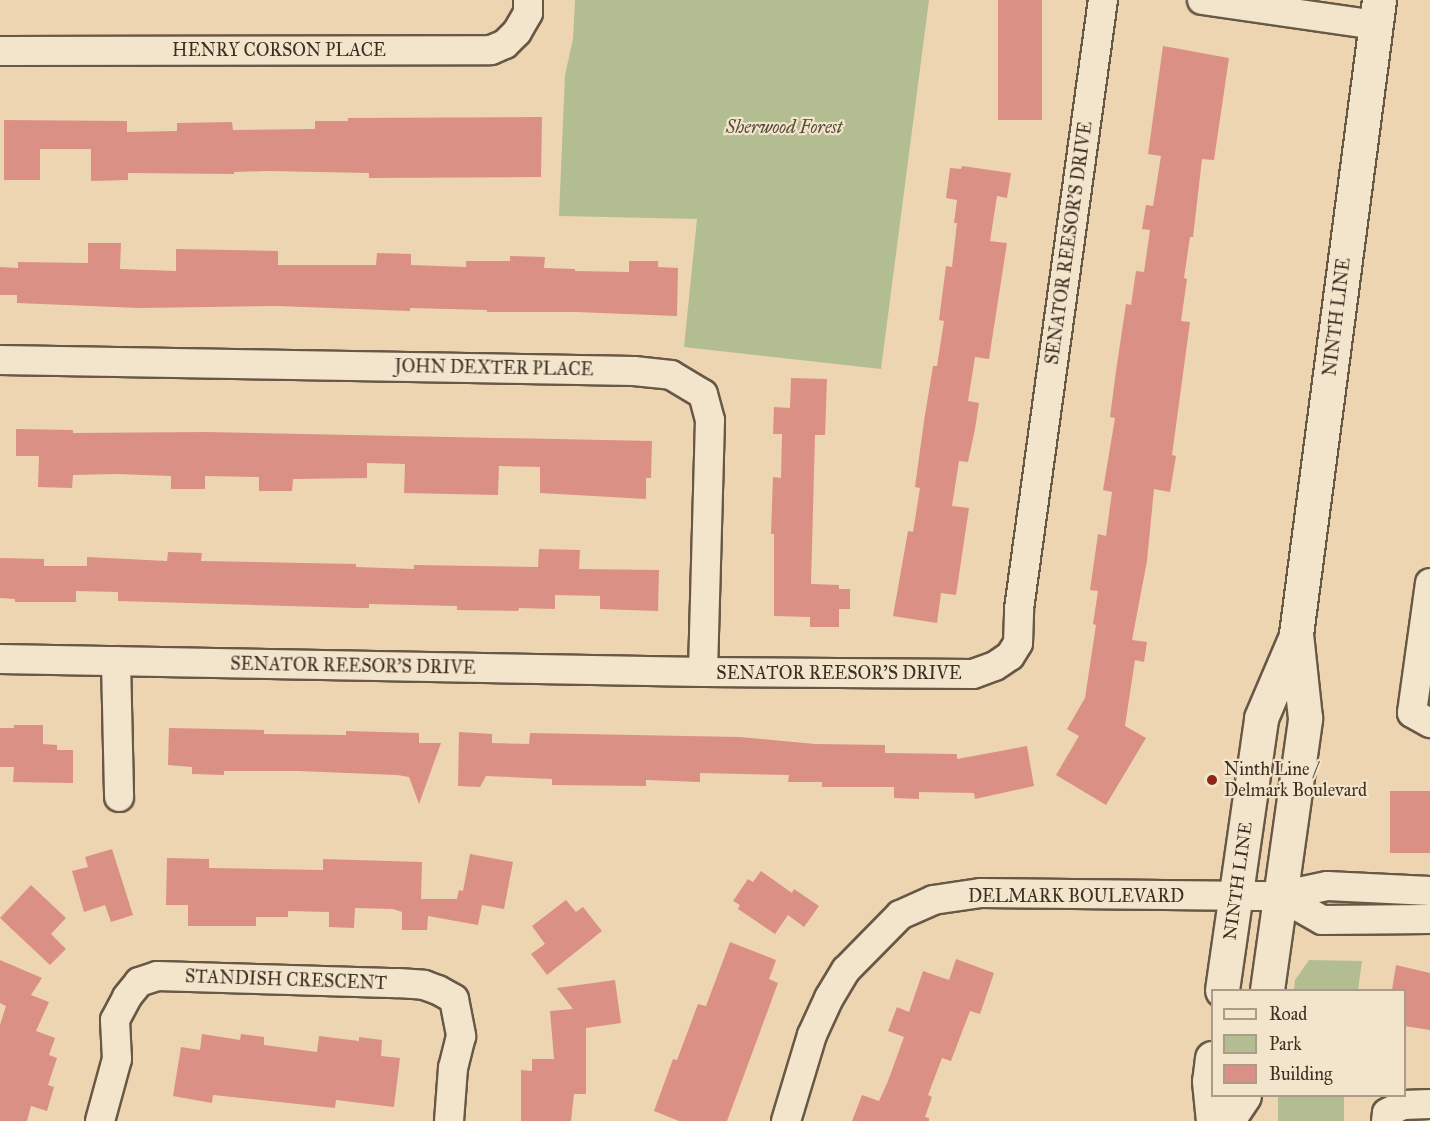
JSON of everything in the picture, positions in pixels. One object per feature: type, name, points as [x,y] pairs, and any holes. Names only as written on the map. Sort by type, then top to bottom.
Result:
[{"type":"main road","name":"NINTH LINE","points":[[1267,989],[1305,718],[1296,634],[1377,12]]},
{"type":"main road","name":"NINTH LINE","points":[[1222,989],[1261,718],[1296,634]]},
{"type":"main road","points":[[1211,1066],[1209,1081],[1213,1121]]},
{"type":"main road","points":[[1227,1121],[1243,1097]]},
{"type":"street","name":"HENRY CORSON PLACE","points":[[0,51],[491,50],[505,44],[517,32],[528,13],[528,0]]},
{"type":"street","name":"SENATOR REESOR'S DRIVE","points":[[0,659],[703,672],[973,674],[995,666],[1010,656],[1018,643],[1019,609],[1103,0]]},
{"type":"street","points":[[1202,0],[1377,12]]},
{"type":"street","name":"JOHN DEXTER PLACE","points":[[0,360],[623,370],[671,375],[704,394],[710,420],[703,672]]},
{"type":"street","points":[[1430,583],[1412,713],[1430,723]]},
{"type":"street","points":[[116,661],[119,797]]},
{"type":"street","name":"DELMARK BOULEVARD","points":[[786,1121],[812,1035],[829,998],[846,970],[900,915],[933,900],[981,893],[1280,896],[1327,886],[1430,891]]},
{"type":"street","points":[[1280,896],[1322,920],[1430,920]]},
{"type":"street","name":"STANDISH CRESCENT","points":[[100,1121],[117,1059],[115,1020],[127,997],[140,982],[157,976],[398,983],[424,985],[438,990],[454,999],[461,1036],[453,1068],[449,1121]]},
{"type":"street","points":[[1386,1121],[1387,1113],[1403,1105],[1430,1104]]},
{"type":"green space","name":"Sherwood Forest","points":[[575,0],[929,0],[881,369],[684,347],[697,219],[559,216],[565,75],[573,39]]},
{"type":"green space","points":[[1309,960],[1362,961],[1358,989],[1294,989],[1295,980]]},
{"type":"green space","points":[[1278,1097],[1344,1097],[1344,1121],[1278,1121]]},
{"type":"building","points":[[998,0],[1042,0],[1042,120],[998,120]]},
{"type":"building","points":[[1163,46],[1229,58],[1214,160],[1202,159],[1193,237],[1190,237],[1184,278],[1187,279],[1181,321],[1190,322],[1172,455],[1176,456],[1170,492],[1154,489],[1147,561],[1132,640],[1147,642],[1144,662],[1135,660],[1125,726],[1146,738],[1106,805],[1056,775],[1079,736],[1067,729],[1085,698],[1096,625],[1093,624],[1098,591],[1090,590],[1098,534],[1106,536],[1112,492],[1103,490],[1115,418],[1110,417],[1116,371],[1126,304],[1131,305],[1136,271],[1144,272],[1150,230],[1142,229],[1146,205],[1153,206],[1161,156],[1148,154]]},
{"type":"building","points":[[542,117],[541,177],[369,178],[369,173],[269,171],[234,172],[234,174],[128,173],[128,180],[91,181],[91,149],[40,149],[40,180],[4,180],[4,120],[127,121],[127,132],[177,131],[177,123],[232,122],[233,130],[315,129],[315,121],[348,121],[348,118]]},
{"type":"building","points":[[962,166],[1011,173],[1007,198],[997,196],[990,241],[1007,243],[989,359],[975,357],[968,401],[979,403],[975,429],[968,462],[959,461],[952,506],[969,508],[956,595],[941,593],[937,623],[893,616],[908,531],[913,532],[920,488],[915,487],[933,366],[937,366],[944,321],[939,320],[946,266],[952,267],[957,200],[946,198],[950,168],[961,169]]},
{"type":"building","points":[[88,243],[121,243],[120,269],[176,271],[176,249],[278,251],[278,265],[376,265],[377,253],[411,254],[411,265],[466,267],[466,261],[510,261],[510,256],[545,257],[544,268],[575,269],[575,271],[629,272],[629,261],[658,261],[658,267],[678,268],[677,316],[277,306],[139,308],[17,303],[17,295],[0,295],[0,267],[18,268],[18,262],[88,263]]},
{"type":"building","points":[[791,378],[827,379],[825,435],[815,435],[811,584],[839,585],[839,589],[850,589],[850,609],[839,609],[839,627],[810,627],[810,617],[774,616],[774,534],[771,534],[773,477],[781,478],[782,434],[773,434],[774,407],[790,408]]},
{"type":"building","points":[[16,429],[73,430],[73,433],[206,432],[652,441],[651,478],[646,478],[646,499],[540,493],[540,467],[499,466],[498,495],[404,493],[405,464],[367,463],[367,478],[293,479],[292,491],[259,491],[259,477],[205,476],[205,489],[171,489],[171,476],[116,474],[73,475],[72,488],[38,487],[39,456],[16,456]]},
{"type":"building","points":[[539,549],[580,550],[579,569],[659,570],[658,611],[600,609],[600,596],[555,595],[555,609],[519,608],[518,611],[457,610],[457,606],[369,604],[369,608],[356,608],[118,601],[118,592],[76,591],[76,602],[15,602],[15,599],[0,598],[0,558],[44,559],[44,566],[87,566],[87,557],[167,561],[168,552],[202,553],[201,561],[356,564],[356,567],[414,569],[414,565],[538,567]]},
{"type":"building","points":[[14,725],[43,725],[43,744],[57,745],[57,750],[73,750],[73,783],[13,782],[14,767],[0,767],[0,728],[14,728]]},
{"type":"building","points":[[169,728],[264,730],[264,734],[346,735],[346,731],[419,733],[419,743],[441,743],[419,804],[409,777],[397,775],[298,771],[224,771],[224,775],[192,774],[192,767],[168,765]]},
{"type":"building","points":[[459,732],[492,734],[492,743],[529,744],[530,733],[739,737],[815,744],[885,745],[885,753],[957,754],[957,759],[1027,746],[1034,786],[975,799],[974,793],[919,792],[919,799],[894,798],[894,787],[822,787],[822,782],[788,782],[789,775],[700,773],[700,782],[646,780],[646,786],[552,785],[552,779],[486,776],[480,787],[458,786]]},
{"type":"building","points":[[1390,791],[1430,791],[1430,853],[1390,853]]},
{"type":"building","points":[[112,849],[133,915],[111,922],[105,905],[84,912],[72,871],[88,867],[85,857]]},
{"type":"building","points":[[470,854],[513,862],[504,909],[482,905],[478,925],[428,916],[427,930],[402,930],[402,912],[393,909],[355,908],[354,928],[329,927],[329,912],[288,911],[288,917],[256,917],[256,926],[188,926],[188,905],[166,905],[167,858],[209,859],[209,868],[323,870],[323,859],[422,862],[421,899],[457,899],[459,890],[463,891]]},
{"type":"building","points":[[761,871],[792,893],[794,889],[819,906],[804,927],[788,915],[775,934],[738,909],[740,905],[733,901],[748,879],[753,882]]},
{"type":"building","points":[[31,885],[66,918],[51,934],[66,949],[50,965],[0,918]]},
{"type":"building","points":[[566,900],[576,912],[583,907],[602,931],[547,975],[531,954],[545,944],[532,926]]},
{"type":"building","points":[[730,942],[776,960],[769,979],[778,983],[727,1121],[679,1121],[654,1111],[673,1059],[677,1060],[698,1004],[706,1006]]},
{"type":"building","points":[[956,959],[994,973],[980,1014],[970,1011],[951,1061],[942,1058],[928,1095],[932,1097],[925,1117],[929,1118],[929,1121],[852,1121],[862,1095],[879,1101],[888,1081],[904,1037],[888,1031],[897,1007],[909,1012],[923,971],[949,980]]},
{"type":"building","points":[[0,960],[42,978],[31,995],[49,1002],[36,1031],[55,1038],[49,1055],[57,1058],[48,1085],[54,1087],[47,1111],[31,1106],[27,1121],[0,1121],[0,1025],[6,1006],[0,1003]]},
{"type":"building","points":[[1396,965],[1430,973],[1430,1030],[1406,1026],[1406,989],[1392,989]]},
{"type":"building","points":[[615,980],[621,1023],[586,1028],[586,1094],[574,1094],[571,1121],[521,1121],[521,1070],[532,1071],[532,1059],[554,1059],[550,1011],[573,1009],[557,988]]},
{"type":"building","points":[[202,1034],[240,1040],[241,1034],[264,1037],[264,1045],[317,1052],[319,1036],[359,1041],[359,1037],[382,1040],[381,1056],[400,1058],[394,1107],[336,1100],[335,1108],[213,1095],[212,1103],[173,1096],[181,1047],[200,1050]]},
{"type":"place","name":"Ninth Line / Delmark Boulevard","points":[[1212,780]]}]
